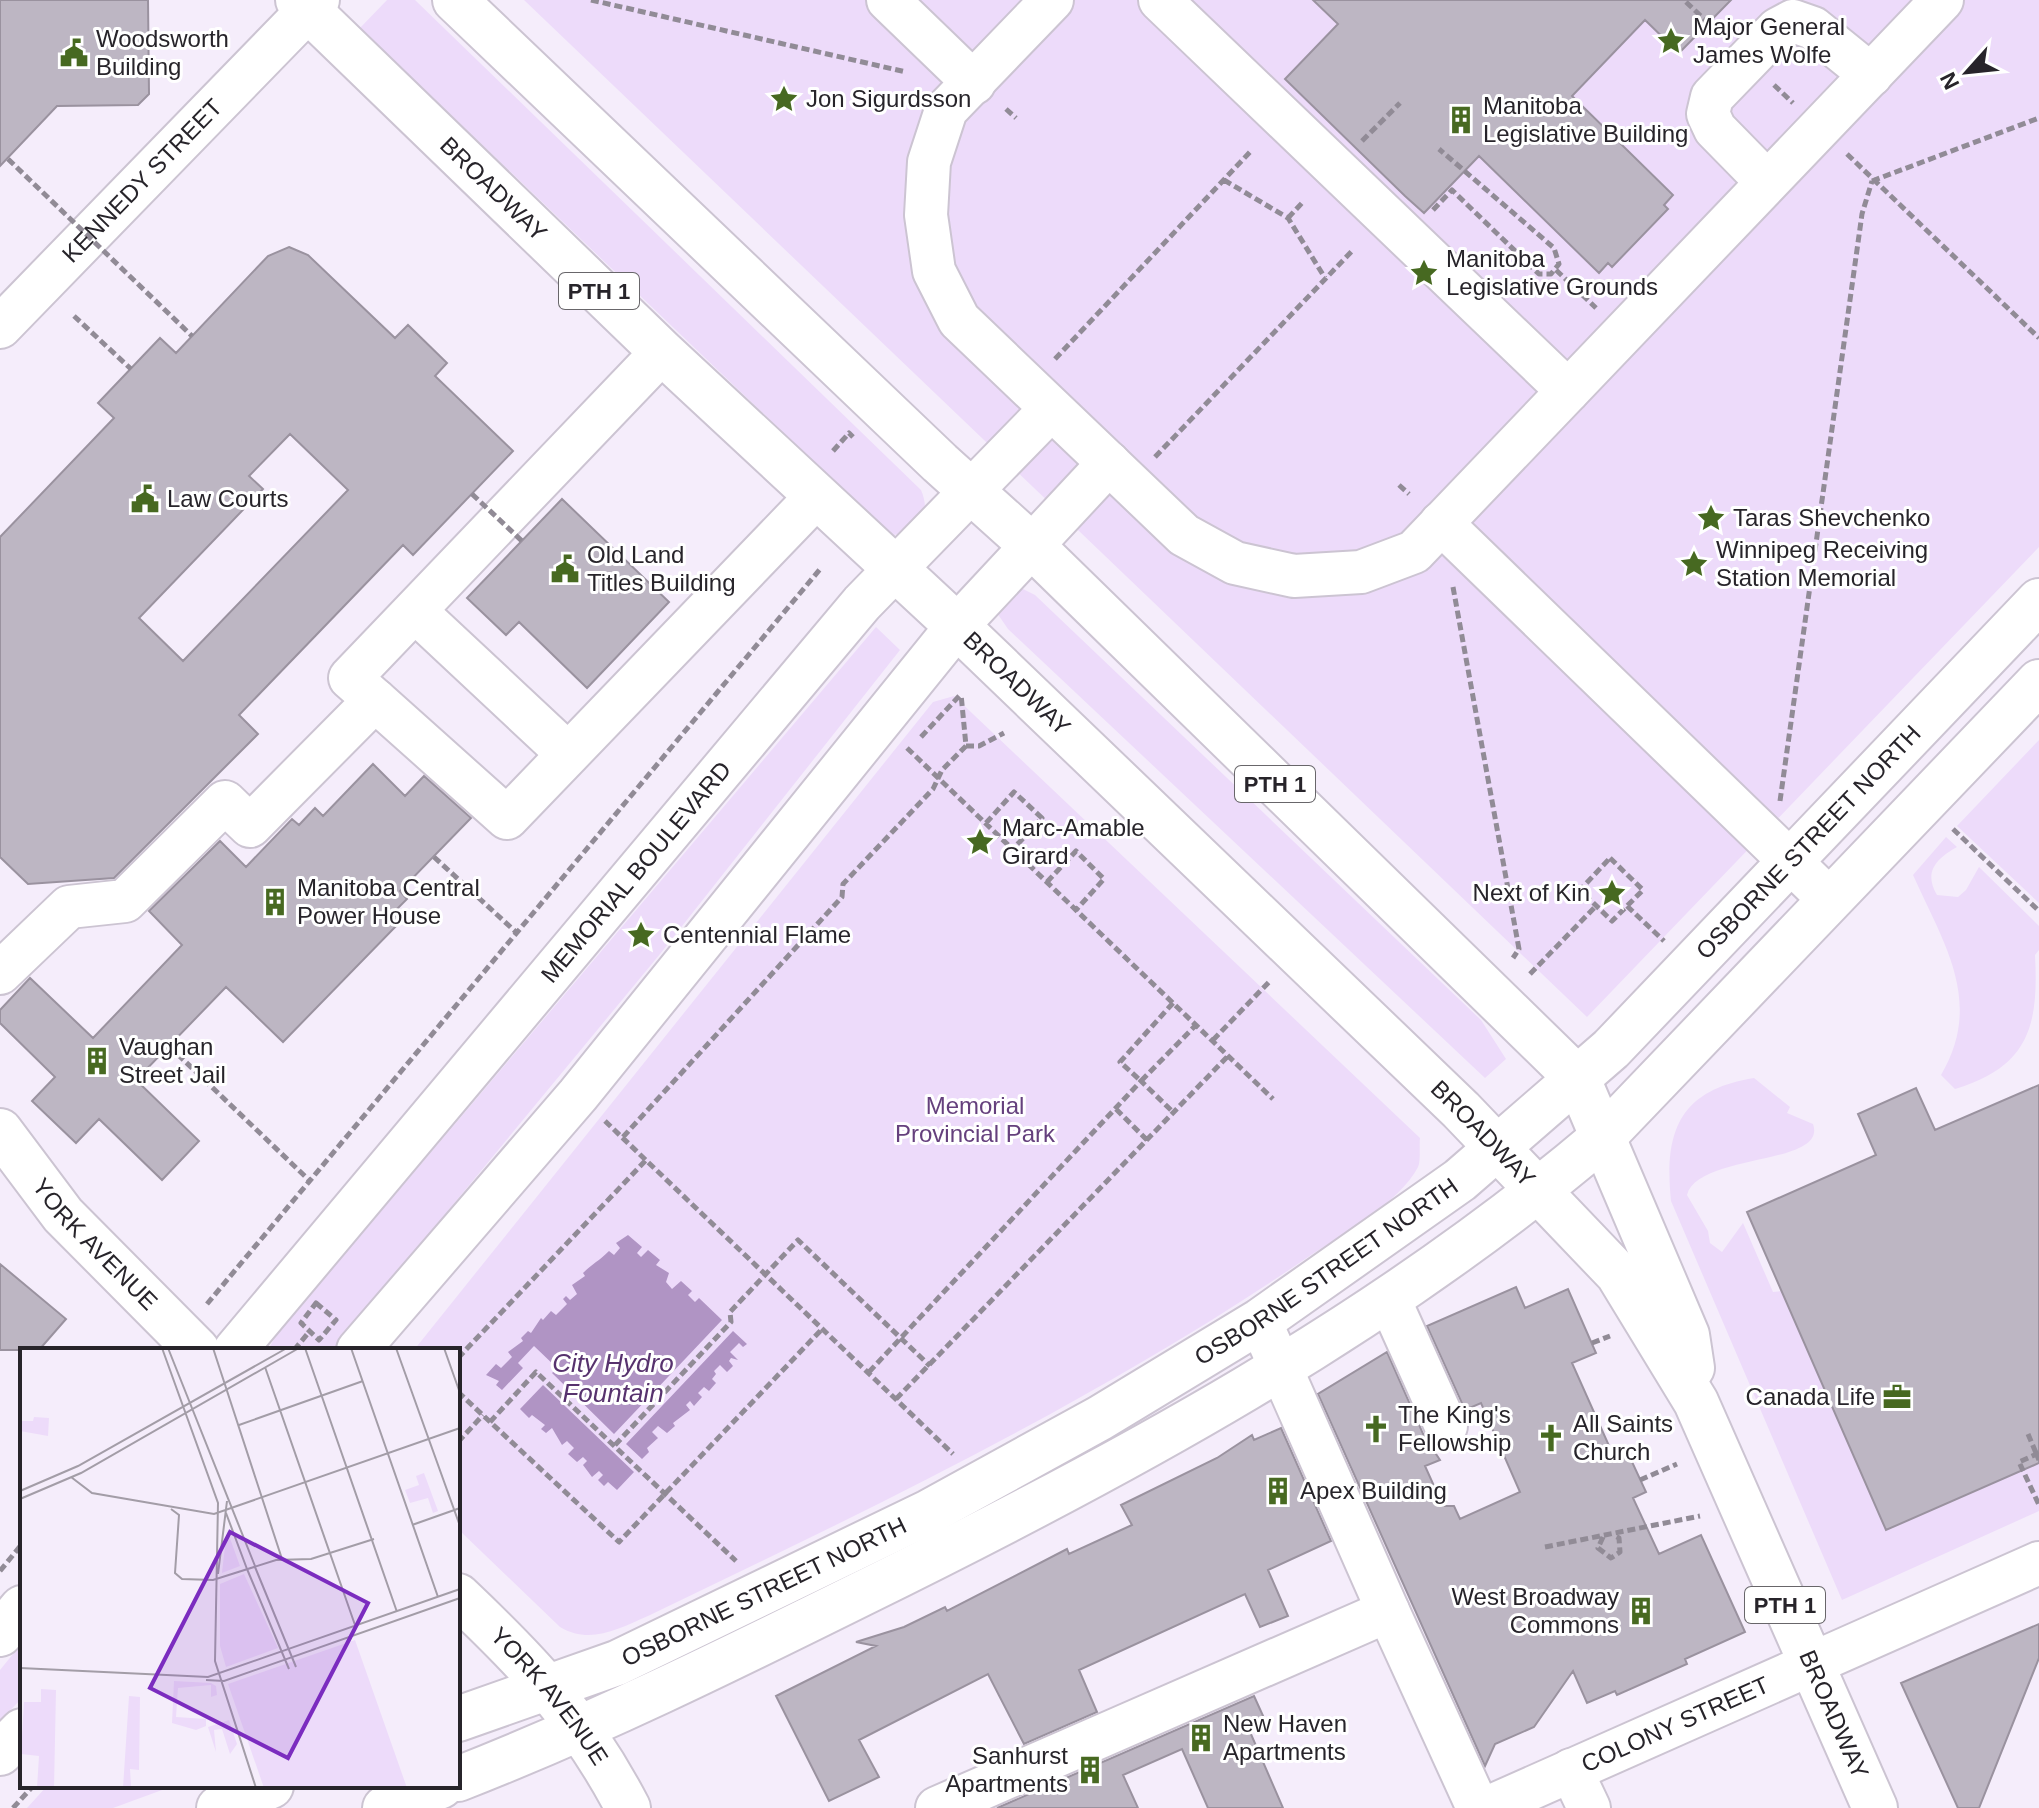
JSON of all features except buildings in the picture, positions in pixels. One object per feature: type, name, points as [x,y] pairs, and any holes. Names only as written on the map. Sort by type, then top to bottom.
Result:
[{"type":"main road","name":"BROADWAY","points":[[455,0],[970,491],[1031,545],[1578,1079],[1687,1335],[1696,1402]]},
{"type":"main road","name":"BROADWAY","points":[[308,3],[662,352],[815,498],[957,626],[1499,1148],[1618,1274],[1696,1402],[1875,1808]]},
{"type":"main road","name":"OSBORNE STREET NORTH","points":[[460,1718],[617,1663],[929,1512],[1100,1418],[1260,1321],[1460,1180],[1611,1049],[1780,851],[2039,601]]},
{"type":"main road","name":"OSBORNE STREET NORTH","points":[[460,1778],[581,1728],[928,1561],[1283,1369],[1389,1299],[1540,1191],[1603,1137],[2039,682]]},
{"type":"main road","name":"YORK AVENUE","points":[[0,1131],[63,1215],[195,1348]]},
{"type":"main road","name":"YORK AVENUE","points":[[460,1598],[550,1687],[581,1728],[628,1808]]},
{"type":"main road","points":[[0,1634],[20,1610]]},
{"type":"main road","points":[[0,1753],[20,1733]]},
{"type":"main road","points":[[219,1808],[266,1788]]},
{"type":"main road","points":[[385,1808],[436,1788]]},
{"type":"street","points":[[888,0],[974,83]]},
{"type":"street","points":[[1052,0],[946,110],[929,162],[926,215],[934,271],[959,320],[1184,535],[1235,563],[1294,576],[1361,572],[1414,552],[1942,0]]},
{"type":"street","points":[[1160,0],[1568,391]]},
{"type":"street","name":"KENNEDY STREET","points":[[0,327],[308,3]]},
{"type":"street","points":[[1767,182],[1715,129],[1708,114],[1712,97],[1778,29],[1793,21],[1813,28],[1871,75]]},
{"type":"street","points":[[662,352],[350,678],[507,818],[815,498]]},
{"type":"street","name":"MEMORIAL BOULEVARD","points":[[237,1348],[894,568],[1051,409]]},
{"type":"street","points":[[360,1348],[578,1095],[957,626],[1109,463]]},
{"type":"street","points":[[1441,523],[1830,900]]},
{"type":"street","points":[[415,611],[568,754]]},
{"type":"street","points":[[0,973],[69,907],[125,901],[225,802],[250,826],[375,700]]},
{"type":"street","points":[[1389,1299],[1446,1426]]},
{"type":"street","points":[[1260,1321],[1478,1808]]},
{"type":"street","name":"COLONY STREET","points":[[1487,1808],[2039,1563]]},
{"type":"street","points":[[937,1808],[1388,1611]]},
{"type":"street","points":[[1571,1770],[1589,1808]]},
{"type":"path","points":[[591,0],[922,76],[974,83]]},
{"type":"path","points":[[1686,2],[2039,338]]},
{"type":"path","points":[[1356,148],[1400,103]]},
{"type":"path","points":[[1006,109],[1016,118]]},
{"type":"path","points":[[1872,181],[2039,118]]},
{"type":"path","points":[[1439,149],[1554,248],[1559,255],[1556,270]]},
{"type":"path","points":[[1055,359],[1250,152]]},
{"type":"path","points":[[8,159],[192,336]]},
{"type":"path","points":[[1224,180],[1288,218],[1325,278]]},
{"type":"path","points":[[1780,851],[1779,812],[1862,214],[1872,181]]},
{"type":"path","points":[[1407,236],[1452,190],[1539,274],[1556,270]]},
{"type":"path","points":[[1288,218],[1302,203]]},
{"type":"path","points":[[1155,457],[1352,251]]},
{"type":"path","points":[[1556,270],[1573,285]]},
{"type":"path","points":[[74,316],[131,369]]},
{"type":"path","points":[[833,451],[849,433],[859,443]]},
{"type":"path","points":[[1399,485],[1409,494]]},
{"type":"path","points":[[472,494],[522,541]]},
{"type":"path","points":[[213,1297],[821,568]]},
{"type":"path","points":[[1452,584],[1519,949],[1513,958]]},
{"type":"path","points":[[623,1137],[842,897],[843,884],[933,789],[966,746],[961,694]]},
{"type":"path","points":[[880,722],[1273,1099]]},
{"type":"path","points":[[966,746],[979,746],[1004,733]]},
{"type":"path","points":[[985,823],[1014,792],[1042,818],[1013,849]]},
{"type":"path","points":[[1947,822],[2039,911]]},
{"type":"path","points":[[1047,882],[1076,851],[1104,879],[1076,910]]},
{"type":"path","points":[[434,857],[517,933]]},
{"type":"path","points":[[1610,858],[1643,890],[1612,921],[1596,906],[1580,890],[1610,858]]},
{"type":"path","points":[[1530,974],[1596,906]]},
{"type":"path","points":[[1627,906],[1669,946]]},
{"type":"path","points":[[1213,1040],[1269,982]]},
{"type":"path","points":[[1173,1003],[1120,1062],[1173,1112]]},
{"type":"path","points":[[869,1373],[1196,1025]]},
{"type":"path","points":[[169,1046],[310,1181]]},
{"type":"path","points":[[896,1399],[1228,1056]]},
{"type":"path","points":[[578,1095],[954,1455]]},
{"type":"path","points":[[1116,1109],[1147,1140]]},
{"type":"path","points":[[460,1356],[646,1160]]},
{"type":"path","points":[[615,1445],[731,1322],[730,1312],[798,1240],[930,1366]]},
{"type":"path","points":[[316,1303],[336,1320],[319,1340],[309,1332],[301,1323],[316,1303]]},
{"type":"path","points":[[460,1394],[619,1542],[822,1329]]},
{"type":"path","points":[[296,1348],[309,1332]]},
{"type":"path","points":[[1592,1343],[1619,1332]]},
{"type":"path","points":[[490,1422],[536,1372],[738,1563]]},
{"type":"path","points":[[460,1440],[483,1415]]},
{"type":"path","points":[[2028,1434],[2038,1456],[2019,1462],[2039,1505]]},
{"type":"path","points":[[1640,1480],[1677,1464]]},
{"type":"path","points":[[1545,1547],[1700,1516]]},
{"type":"path","points":[[1603,1536],[1598,1548],[1611,1558],[1620,1552],[1621,1546],[1619,1538],[1612,1534]]},
{"type":"path","points":[[0,1571],[20,1546]]},
{"type":"path","points":[[13,1808],[31,1788]]},
{"type":"green space","points":[[387,0],[415,0],[921,490],[925,507],[921,520],[910,529],[894,535],[882,527],[360,28]]},
{"type":"green space","name":"Manitoba Legislative Grounds","points":[[524,0],[2039,0],[2039,547],[1587,1017]]},
{"type":"green space","points":[[1019,587],[1035,595],[1481,1020],[1506,1059],[1485,1078],[1008,629],[995,610]]},
{"type":"green space","points":[[876,627],[900,650],[660,954],[335,1348],[269,1348],[277,1334]]},
{"type":"green space","name":"Memorial Provincial Park","points":[[954,696],[1420,1138],[1418,1167],[1398,1193],[1354,1227],[1232,1307],[1070,1403],[903,1492],[648,1616],[604,1633],[582,1635],[571,1632],[560,1627],[460,1531],[460,1348],[416,1348],[933,702]]},
{"type":"green space","points":[[2039,740],[2039,903],[1957,826]]},
{"type":"green space","points":[[1946,837],[1957,847],[1934,866],[1931,879],[1937,895],[1958,897],[1966,890],[1979,867],[2039,926],[2034,1003],[2024,1041],[1999,1069],[1955,1089],[1941,1075],[1953,1048],[1959,1023],[1955,974],[1913,875]]},
{"type":"green space","points":[[1754,1078],[1790,1107],[1787,1113],[1813,1124],[1812,1137],[1801,1147],[1783,1154],[1713,1172],[1696,1182],[1687,1195],[1708,1231],[1710,1243],[1722,1252],[1743,1223],[1773,1292],[1781,1291],[1886,1530],[2039,1463],[2039,1511],[1842,1600],[1671,1201],[1670,1154],[1682,1118],[1693,1104],[1708,1093]]},
{"type":"green space","points":[[20,1645],[20,1700],[0,1721],[0,1670]]},
{"type":"green space","points":[[45,1788],[168,1788],[113,1808],[27,1808]]},
{"type":"water","name":"City Hydro Fountain","points":[[628,1235],[642,1247],[637,1253],[641,1257],[648,1250],[660,1260],[656,1265],[669,1273],[666,1282],[672,1289],[681,1281],[692,1291],[688,1295],[695,1302],[699,1298],[722,1320],[614,1434],[552,1373],[557,1368],[534,1346],[518,1363],[523,1368],[502,1390],[496,1385],[499,1381],[486,1375],[496,1364],[501,1368],[512,1357],[508,1352],[523,1341],[521,1338],[528,1331],[531,1333],[541,1318],[543,1320],[551,1311],[556,1315],[567,1304],[563,1299],[566,1296],[570,1300],[577,1294],[572,1285],[609,1251],[614,1255],[620,1248],[616,1243]]},
{"type":"water","name":"City Hydro Fountain","points":[[733,1331],[747,1344],[743,1347],[739,1343],[730,1352],[738,1360],[731,1358],[729,1361],[733,1366],[727,1372],[720,1365],[714,1371],[716,1374],[712,1379],[716,1383],[709,1391],[704,1387],[698,1393],[702,1397],[694,1406],[690,1401],[686,1405],[690,1410],[673,1423],[675,1426],[667,1433],[658,1426],[652,1432],[658,1438],[647,1448],[649,1452],[642,1459],[626,1444]]},
{"type":"water","name":"City Hydro Fountain","points":[[543,1385],[634,1472],[617,1490],[608,1482],[604,1486],[598,1480],[603,1475],[599,1471],[592,1477],[583,1465],[587,1461],[583,1457],[577,1462],[568,1454],[574,1448],[567,1441],[562,1445],[552,1428],[546,1433],[541,1429],[545,1425],[532,1415],[529,1418],[520,1409]]},
{"type":"place","name":"Major General James Wolfe","points":[[1671,41]]},
{"type":"place","name":"Woodsworth Building","points":[[74,53]]},
{"type":"place","name":"Jon Sigurdsson","points":[[784,99]]},
{"type":"place","name":"Manitoba Legislative Building","points":[[1461,120]]},
{"type":"place","name":"Manitoba Legislative Grounds","points":[[1424,273]]},
{"type":"place","name":"Law Courts","points":[[145,499]]},
{"type":"place","name":"Taras Shevchenko","points":[[1711,518]]},
{"type":"place","name":"Winnipeg Receiving Station Memorial","points":[[1694,564]]},
{"type":"place","name":"Old Land Titles Building","points":[[565,569]]},
{"type":"place","name":"Marc-Amable Girard","points":[[980,842]]},
{"type":"place","name":"Next of Kin","points":[[1612,893]]},
{"type":"place","name":"Manitoba Central Power House","points":[[275,902]]},
{"type":"place","name":"Centennial Flame","points":[[641,935]]},
{"type":"place","name":"Vaughan Street Jail","points":[[97,1061]]},
{"type":"place","name":"Canada Life","points":[[1897,1397]]},
{"type":"place","name":"The King's Fellowship","points":[[1376,1429]]},
{"type":"place","name":"All Saints Church","points":[[1551,1438]]},
{"type":"place","name":"Apex Building","points":[[1278,1491]]},
{"type":"place","name":"West Broadway Commons","points":[[1641,1611]]},
{"type":"place","name":"New Haven Apartments","points":[[1201,1738]]},
{"type":"place","name":"Sanhurst Apartments","points":[[1090,1770]]}]
